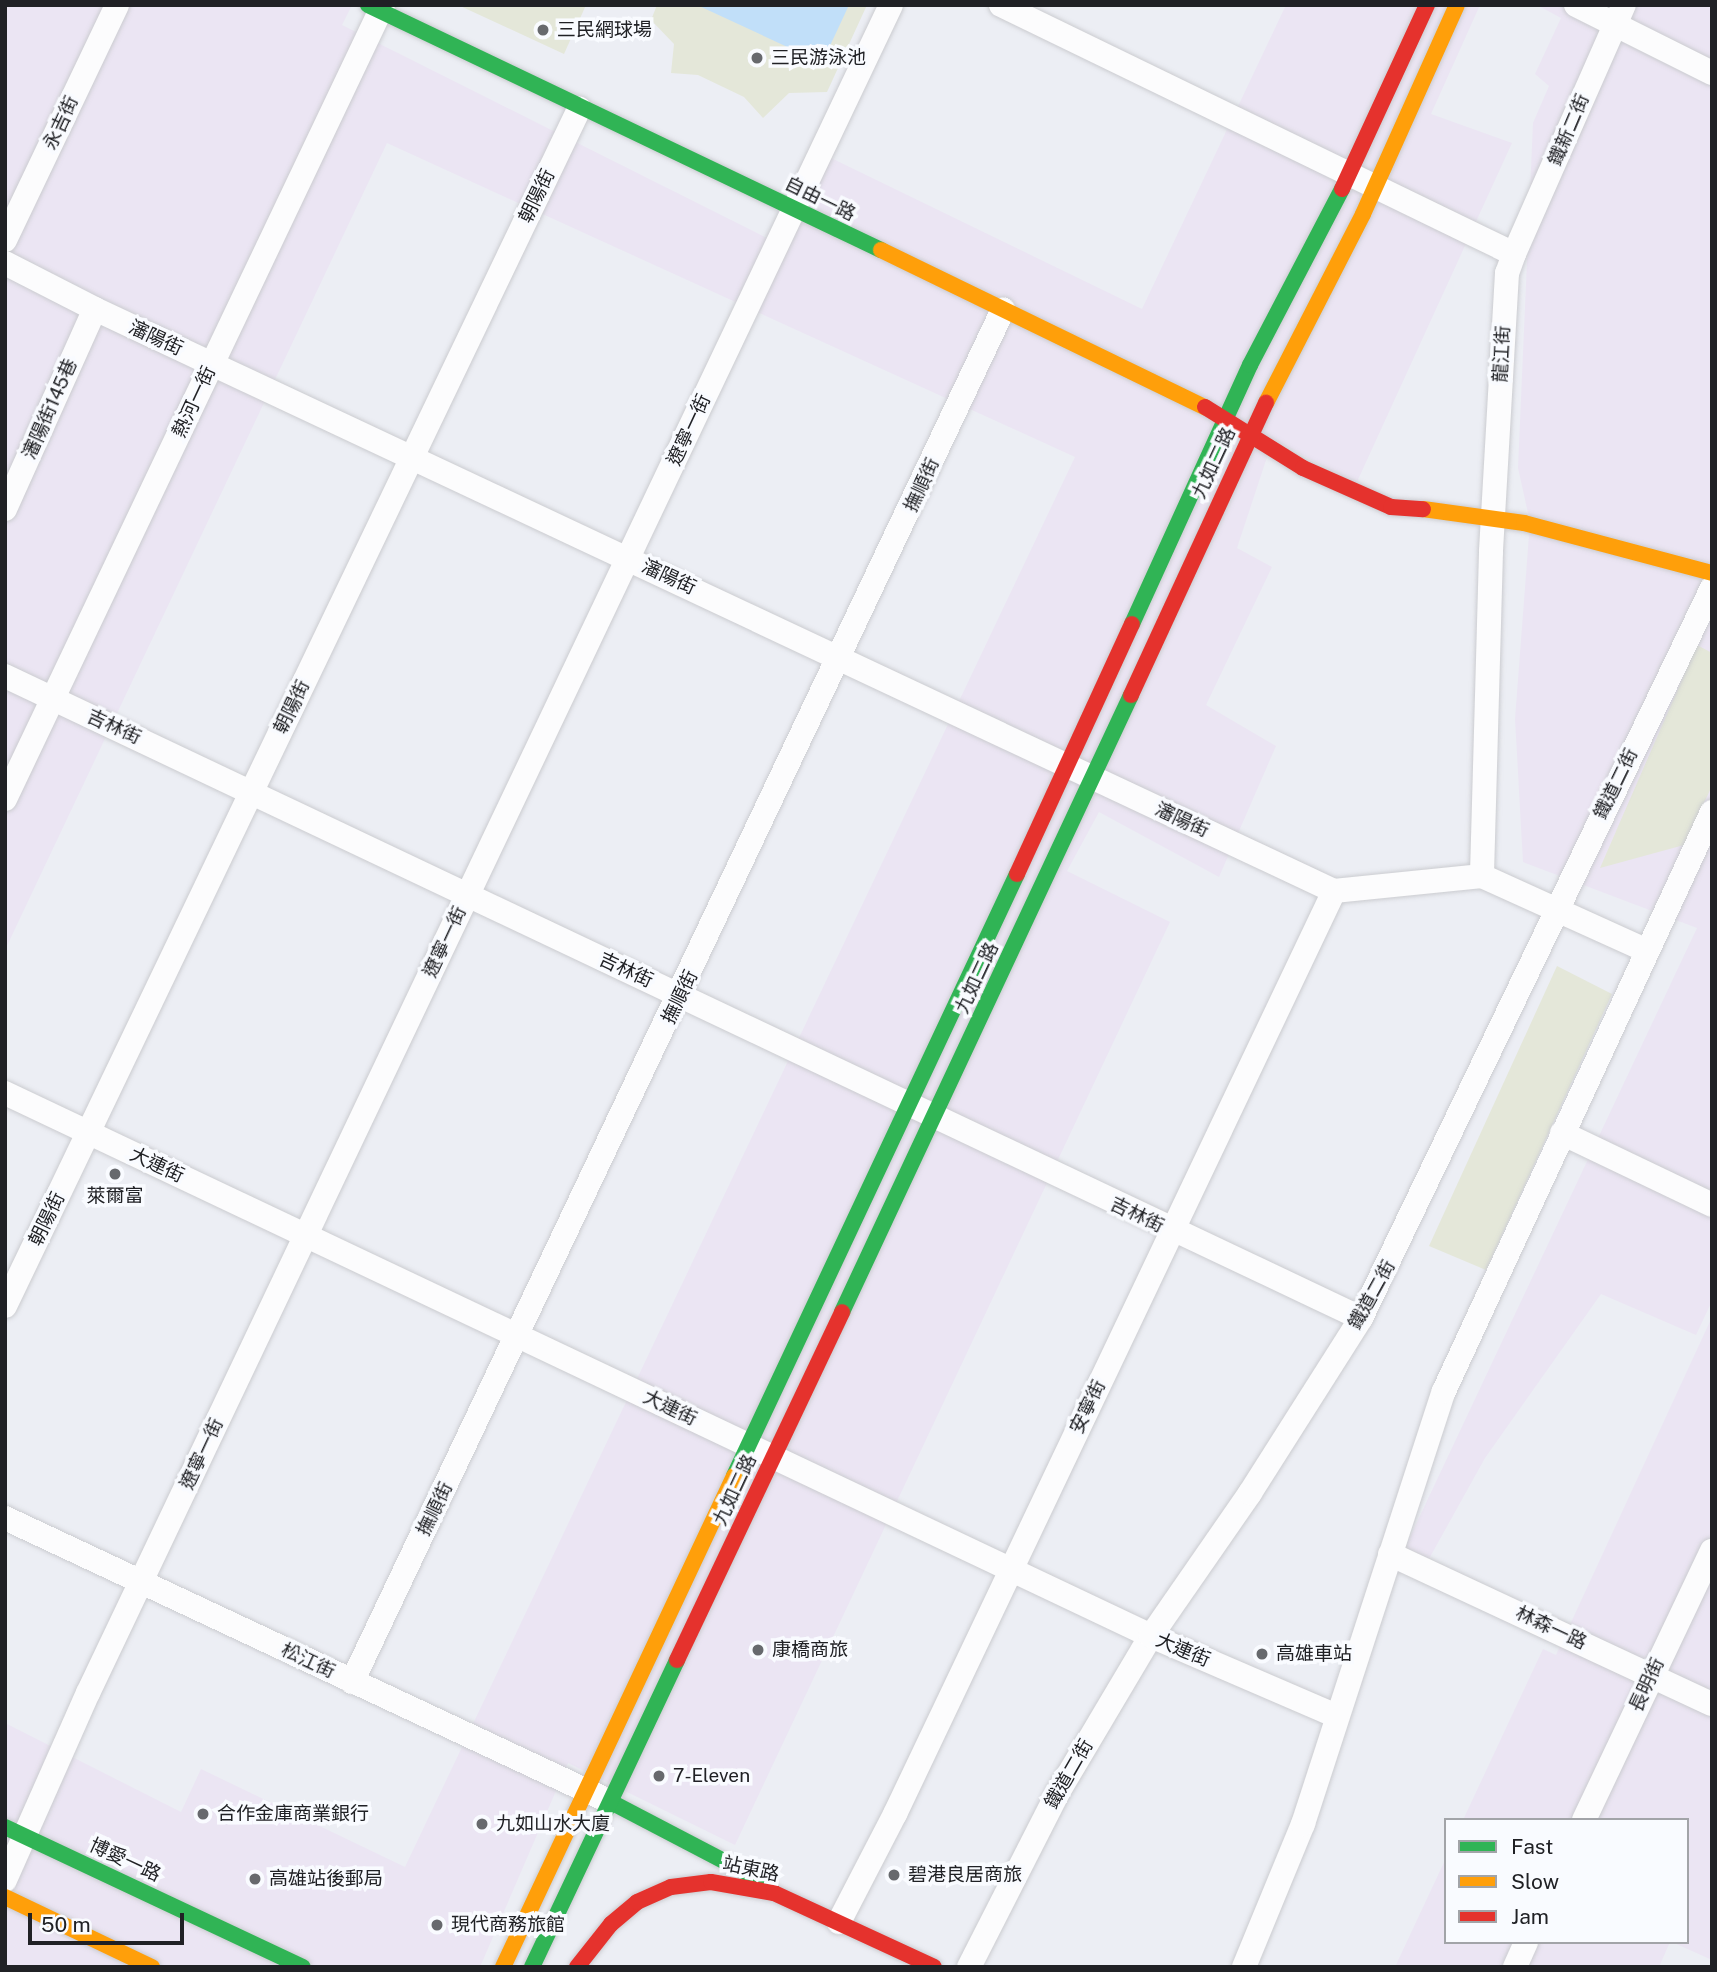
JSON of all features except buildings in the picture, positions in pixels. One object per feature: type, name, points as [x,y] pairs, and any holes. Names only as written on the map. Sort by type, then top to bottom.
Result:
[{"type":"street","name":"永吉街","points":[[5,240],[117,5]]},
{"type":"street","name":"遼寧一街","points":[[5,1880],[14,1831],[141,1582],[891,5]]},
{"type":"street","points":[[1000,5],[1514,254]]},
{"type":"street","name":"九如二路","points":[[503,1967],[909,1106],[1224,420],[1349,175],[1427,5]]},
{"type":"street","name":"九如二路","points":[[532,1967],[934,1118],[1250,435],[1375,187],[1457,5]]},
{"type":"street","points":[[1576,5],[1619,15],[1712,73]]},
{"type":"street","name":"自由一路","points":[[377,7],[579,109],[1184,394],[1303,468],[1391,507],[1494,518],[1712,573]]},
{"type":"street","name":"熱河一街","points":[[5,799],[212,364],[377,7]]},
{"type":"street","name":"鐵新二街","points":[[1514,254],[1619,15]]},
{"type":"street","name":"朝陽街","points":[[5,1306],[579,109]]},
{"type":"street","name":"龍江街","points":[[1482,876],[1494,518],[1507,273],[1514,254]]},
{"type":"street","name":"瀋陽街","points":[[5,262],[95,309],[1334,891]]},
{"type":"street","name":"瀋陽街145巷","points":[[5,509],[95,309]]},
{"type":"street","name":"撫順街","points":[[352,1682],[841,659],[1003,310]]},
{"type":"street","name":"鐵道二街","points":[[969,1967],[1057,1794],[1151,1636],[1250,1493],[1361,1318],[1712,589]]},
{"type":"street","name":"吉林街","points":[[5,676],[468,894],[1172,1232],[1361,1318]]},
{"type":"street","points":[[1244,1967],[1283,1878],[1444,1391],[1645,950],[1705,846],[1712,812]]},
{"type":"street","points":[[1334,891],[1482,876],[1557,913],[1645,950]]},
{"type":"street","name":"安寧街","points":[[839,1922],[1011,1570],[1334,891]]},
{"type":"street","name":"大連街","points":[[5,1093],[1151,1636],[1337,1716]]},
{"type":"street","points":[[1562,1133],[1712,1205]]},
{"type":"street","name":"松江街","points":[[5,1518],[611,1802]]},
{"type":"street","name":"長明街","points":[[1585,1818],[1712,1551]]},
{"type":"street","name":"林森一路","points":[[1390,1554],[1712,1704]]},
{"type":"street","points":[[611,1802],[741,1867],[794,1901]]},
{"type":"street","name":"博愛一路","points":[[14,1831],[303,1967]]},
{"type":"street","name":"站東路","points":[[577,1967],[623,1912],[671,1886],[732,1883],[794,1901],[934,1967]]},
{"type":"street","points":[[5,1896],[152,1967]]},
{"type":"street","points":[[1515,1967],[1525,1944]]},
{"type":"shaded area","points":[[5,5],[352,5],[342,25],[787,248],[831,158],[1142,309],[1286,5],[1480,5],[1431,114],[1512,143],[1356,484],[1273,439],[1237,548],[1272,567],[1206,705],[1276,746],[1219,877],[1099,812],[1067,871],[1170,922],[735,1845],[568,1763],[480,1967],[5,1967],[5,1723],[181,1812],[201,1769],[405,1867],[1075,457],[387,143],[5,950]]},
{"type":"shaded area","name":"三民網球場","points":[[458,5],[586,5],[564,54]]},
{"type":"shaded area","name":"三民游泳池","points":[[657,5],[867,5],[827,92],[789,93],[763,118],[744,97],[698,75],[671,73],[674,44],[651,20]]},
{"type":"shaded area","points":[[1537,5],[1712,5],[1712,1301],[1696,1335],[1601,1294],[1485,1458],[1425,1566],[1402,1554],[1697,928],[1523,862],[1515,719],[1530,522],[1518,468],[1533,123],[1549,86],[1535,74],[1561,18]]},
{"type":"shaded area","points":[[1697,645],[1712,653],[1712,786],[1684,845],[1600,868]]},
{"type":"shaded area","points":[[1557,966],[1612,994],[1486,1270],[1429,1246]]},
{"type":"shaded area","points":[[1712,1317],[1712,1960],[1676,1944],[1689,1944],[1689,1818],[1464,1818],[1543,1649],[1556,1655]]},
{"type":"shaded area","points":[[1444,1862],[1444,1944],[1669,1944],[1659,1967],[1395,1967]]},
{"type":"water","points":[[697,5],[849,5],[822,63]]},
{"type":"traffic: fast","points":[[368,5],[881,250]]},
{"type":"traffic: fast","points":[[1132,624],[1250,365],[1342,189]]},
{"type":"traffic: fast","points":[[842,1312],[1131,695]]},
{"type":"traffic: fast","points":[[734,1476],[1017,874]]},
{"type":"traffic: fast","points":[[532,1967],[677,1660]]},
{"type":"traffic: fast","points":[[611,1802],[764,1882]]},
{"type":"traffic: fast","points":[[5,1827],[303,1967]]},
{"type":"traffic: slow","points":[[1266,403],[1363,214],[1457,5]]},
{"type":"traffic: slow","points":[[881,250],[1205,407]]},
{"type":"traffic: slow","points":[[1423,509],[1524,523],[1712,573]]},
{"type":"traffic: slow","points":[[503,1967],[734,1476]]},
{"type":"traffic: slow","points":[[5,1897],[152,1967]]},
{"type":"traffic: jam","points":[[1342,189],[1427,5]]},
{"type":"traffic: jam","points":[[1131,695],[1266,403]]},
{"type":"traffic: jam","points":[[1205,407],[1303,468],[1391,507],[1423,509]]},
{"type":"traffic: jam","points":[[1017,874],[1132,624]]},
{"type":"traffic: jam","points":[[677,1660],[842,1312]]},
{"type":"traffic: jam","points":[[577,1967],[611,1924],[637,1902],[671,1887],[711,1882],[774,1893],[934,1967]]},
{"type":"place","name":"三民網球場","points":[[543,30]]},
{"type":"place","name":"三民游泳池","points":[[757,58]]},
{"type":"place","name":"萊爾富","points":[[115,1174]]},
{"type":"place","name":"康橋商旅","points":[[758,1650]]},
{"type":"place","name":"高雄車站","points":[[1262,1654]]},
{"type":"place","name":"7-Eleven","points":[[659,1776]]},
{"type":"place","name":"合作金庫商業銀行","points":[[203,1814]]},
{"type":"place","name":"九如山水大廈","points":[[482,1824]]},
{"type":"place","name":"碧港良居商旅","points":[[894,1875]]},
{"type":"place","name":"高雄站後郵局","points":[[255,1879]]},
{"type":"place","name":"現代商務旅館","points":[[437,1925]]}]
